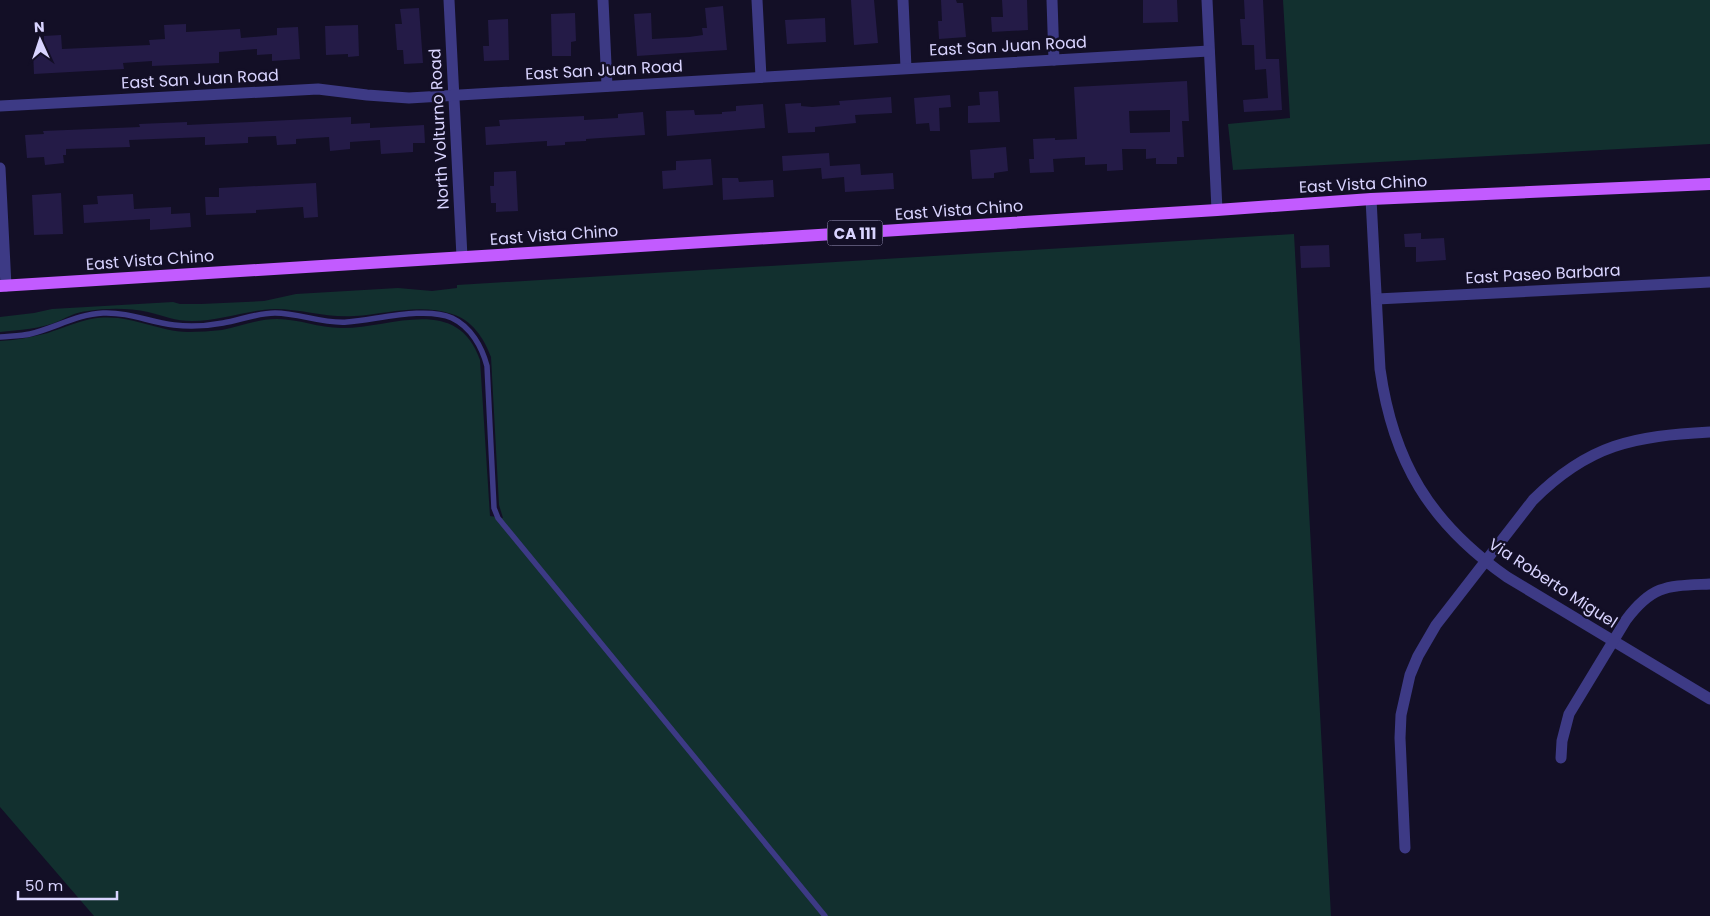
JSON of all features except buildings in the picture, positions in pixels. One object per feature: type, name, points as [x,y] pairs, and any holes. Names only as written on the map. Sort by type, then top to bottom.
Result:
[{"type":"main road","name":"East Vista Chino","points":[[3,286],[1371,199],[1710,184]]},
{"type":"street","name":"North Volturno Road","points":[[449,0],[462,257]]},
{"type":"street","points":[[603,0],[607,86]]},
{"type":"street","points":[[757,0],[761,77]]},
{"type":"street","points":[[903,0],[906,68]]},
{"type":"street","points":[[1052,0],[1054,60]]},
{"type":"street","points":[[1207,0],[1217,210]]},
{"type":"street","name":"East San Juan Road","points":[[0,106],[318,89],[409,98],[1209,51]]},
{"type":"street","points":[[0,168],[3,286]]},
{"type":"street","name":"Via Roberto Miguel","points":[[1371,199],[1380,369],[1384,394],[1398,444],[1412,474],[1429,502],[1449,528],[1486,561],[1507,576],[1710,699]]},
{"type":"street","name":"East Paseo Barbara","points":[[1377,299],[1710,282]]},
{"type":"street","points":[[1405,848],[1400,738],[1404,695],[1415,662],[1427,639],[1533,500],[1567,470],[1608,448],[1651,436],[1710,432]]},
{"type":"street","points":[[1561,758],[1562,741],[1569,714],[1637,606],[1660,588],[1710,584]]},
{"type":"lane","points":[[0,337],[29,334],[85,315],[102,313],[134,315],[173,326],[222,324],[261,314],[275,313],[345,322],[419,314],[452,318],[465,327],[483,350],[487,366],[494,508],[498,518],[824,916]]},
{"type":"green space","points":[[1283,0],[1710,0],[1710,144],[1233,170],[1228,124],[1290,118]]},
{"type":"green space","points":[[1294,234],[1331,916],[94,916],[0,807],[0,341],[36,336],[86,320],[104,318],[129,320],[164,329],[188,332],[222,330],[270,319],[285,319],[325,327],[341,328],[420,319],[439,321],[455,327],[469,339],[480,360],[490,516],[503,518],[499,505],[491,357],[485,343],[471,325],[452,314],[427,309],[415,309],[344,316],[275,309],[202,321],[186,321],[148,312],[110,309],[80,312],[52,324],[0,332],[0,317],[52,309],[173,302],[201,304],[264,301],[296,294],[398,288],[432,291],[457,288],[457,285]]}]
